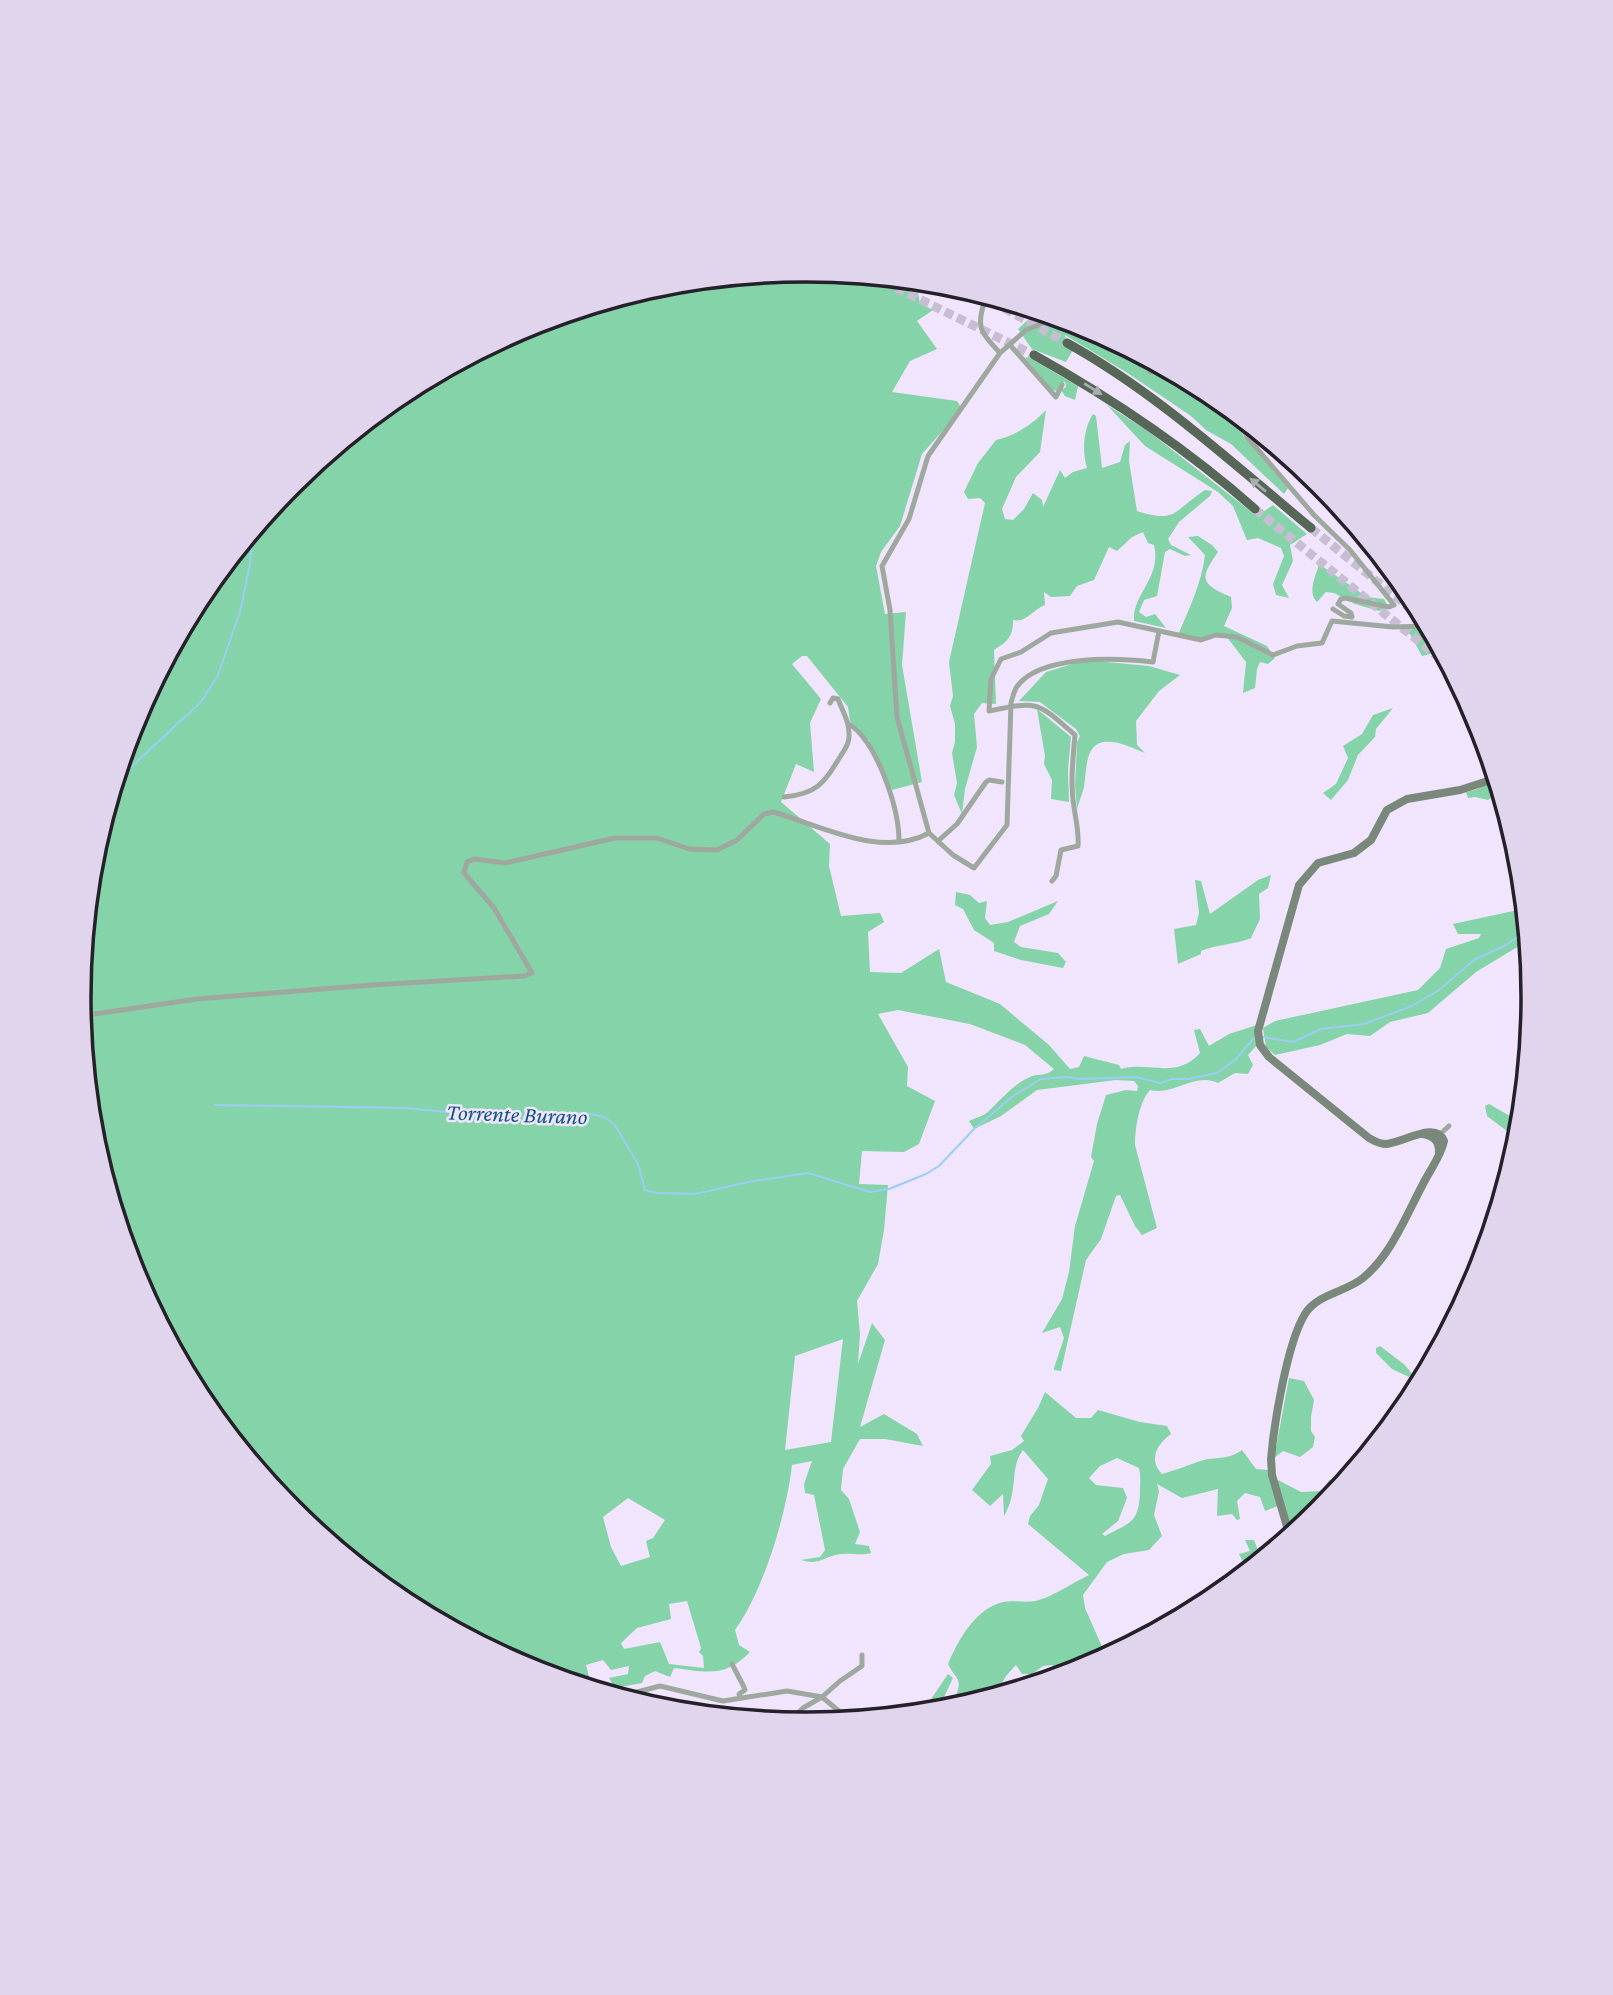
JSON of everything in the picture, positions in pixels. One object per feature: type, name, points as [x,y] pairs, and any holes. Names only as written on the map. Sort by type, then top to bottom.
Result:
[{"type":"highway","points":[[1067,343],[1104,364],[1175,415],[1311,528]]},
{"type":"highway","points":[[1034,355],[1088,385],[1160,433],[1255,509]]},
{"type":"main road","points":[[1287,1527],[1272,1475],[1271,1459],[1290,1352],[1299,1327],[1312,1305],[1349,1288],[1379,1262],[1444,1141],[1434,1131],[1396,1143],[1383,1144],[1369,1138],[1269,1056],[1260,1045],[1258,1031],[1298,885],[1318,863],[1354,853],[1371,841],[1387,810],[1407,799],[1460,790],[1488,781]]},
{"type":"street","points":[[984,304],[979,324],[983,334],[1000,353]]},
{"type":"street","points":[[1043,323],[1026,330],[1000,353],[928,456],[909,519],[882,566],[890,610],[897,717],[929,833],[953,855],[974,868],[1007,825],[1011,706],[1017,687],[1042,669],[1070,662],[1113,659],[1153,662],[1159,631]]},
{"type":"street","points":[[1010,345],[1056,397],[1062,386]]},
{"type":"street","points":[[1246,433],[1314,515],[1350,550],[1394,605],[1389,607],[1345,598],[1338,604],[1351,613],[1352,617],[1344,617],[1333,609]]},
{"type":"street","points":[[1052,881],[1056,876],[1061,849],[1078,846],[1078,821],[1073,787],[1075,735],[1037,704],[989,710],[991,679],[1000,659],[1021,652],[1051,633],[1118,622],[1201,640],[1216,635],[1237,637],[1273,655],[1297,646],[1322,643],[1332,621],[1393,627],[1417,626]]},
{"type":"street","points":[[784,797],[810,792],[825,780],[849,743],[849,724],[838,699],[833,698],[830,703]]},
{"type":"street","points":[[849,724],[862,734],[876,756],[895,808],[899,841]]},
{"type":"street","points":[[938,841],[957,824],[986,782],[1002,782]]},
{"type":"street","points":[[92,1014],[197,999],[524,976],[532,973],[494,908],[464,873],[467,862],[474,859],[505,863],[615,838],[657,838],[689,849],[717,850],[737,840],[764,814],[773,812],[861,839],[913,840],[929,833]]},
{"type":"street","points":[[1438,1136],[1449,1126]]},
{"type":"street","points":[[798,1713],[862,1667],[862,1655]]},
{"type":"street","points":[[732,1664],[745,1690],[739,1694],[740,1698]]},
{"type":"street","points":[[636,1692],[660,1686],[723,1701],[787,1692],[822,1697],[840,1712]]},
{"type":"green space","points":[[806,282],[923,292],[918,293],[920,303],[933,310],[917,321],[937,349],[910,361],[892,392],[957,401],[962,409],[922,454],[900,526],[881,552],[876,566],[885,614],[906,612],[902,665],[922,782],[892,790],[869,741],[850,721],[848,707],[807,656],[802,656],[792,664],[821,699],[810,723],[814,772],[796,764],[781,802],[830,844],[829,866],[841,916],[880,913],[884,922],[868,932],[870,972],[901,973],[939,949],[946,982],[1000,1004],[1049,1045],[1070,1069],[1079,1067],[1084,1056],[1119,1065],[1121,1069],[1182,1066],[1200,1053],[1194,1030],[1200,1029],[1209,1046],[1229,1034],[1257,1025],[1256,1046],[1248,1055],[1253,1065],[1248,1074],[1235,1073],[1218,1083],[1201,1080],[1167,1090],[1150,1090],[1146,1095],[1138,1116],[1135,1145],[1157,1228],[1142,1235],[1120,1195],[1116,1196],[1101,1239],[1086,1260],[1061,1371],[1054,1370],[1064,1338],[1060,1327],[1042,1333],[1062,1299],[1069,1272],[1075,1226],[1094,1161],[1091,1157],[1097,1124],[1106,1095],[1126,1090],[1137,1091],[1138,1086],[1134,1081],[1116,1080],[1037,1090],[1001,1116],[974,1129],[969,1121],[987,1113],[1017,1084],[1054,1069],[1025,1045],[970,1024],[898,1010],[878,1014],[908,1067],[907,1086],[935,1101],[919,1144],[904,1152],[862,1151],[859,1184],[888,1185],[878,1264],[857,1301],[860,1334],[858,1364],[872,1323],[885,1340],[860,1427],[884,1414],[917,1434],[923,1446],[885,1439],[860,1439],[843,1469],[841,1490],[849,1499],[860,1532],[855,1544],[869,1546],[871,1553],[841,1554],[818,1561],[801,1560],[820,1557],[825,1550],[814,1495],[805,1493],[804,1484],[812,1461],[792,1465],[785,1507],[772,1551],[755,1594],[735,1630],[739,1645],[750,1652],[741,1660],[724,1670],[706,1672],[674,1668],[670,1677],[655,1671],[645,1676],[642,1683],[617,1688],[609,1678],[628,1674],[629,1666],[611,1670],[603,1660],[586,1665],[589,1677],[533,1659],[490,1639],[449,1617],[371,1565],[301,1503],[269,1469],[239,1433],[187,1355],[145,1271],[129,1227],[115,1183],[97,1091],[91,998],[93,951],[97,904],[115,812],[145,724],[165,681],[187,640],[239,562],[301,492],[335,460],[409,403],[449,378],[533,336],[621,306],[667,296],[713,288]],"holes":[[[843,1339],[831,1442],[785,1450],[795,1356]],[[628,1498],[665,1520],[653,1538],[646,1541],[650,1557],[621,1566],[611,1547],[603,1517]],[[687,1601],[704,1668],[669,1664],[660,1642],[624,1649],[621,1643],[637,1628],[671,1619],[669,1604]]]},
{"type":"green space","points":[[1030,318],[1036,320],[1080,336],[1164,378],[1242,430],[1243,436],[1288,488],[1284,494],[1231,444],[1206,430],[1191,416],[1126,372],[1065,335],[1067,347],[1073,350],[1066,362],[1032,349],[1018,329]]},
{"type":"green space","points":[[1028,357],[1078,386],[1075,400],[1065,396],[1061,390],[1066,387],[1065,382],[1060,384],[1057,391],[1052,390],[1025,358]]},
{"type":"green space","points":[[1107,405],[1148,431],[1254,514],[1259,515],[1273,505],[1307,534],[1290,545],[1293,561],[1282,585],[1289,598],[1276,595],[1273,584],[1284,556],[1281,548],[1258,538],[1247,540],[1233,506],[1218,492],[1145,446]]},
{"type":"green space","points":[[1046,410],[1040,452],[1016,477],[1002,509],[1005,519],[1013,520],[1024,509],[1033,493],[1042,500],[1043,507],[1060,470],[1065,478],[1073,472],[1087,468],[1084,441],[1093,414],[1096,416],[1102,468],[1120,462],[1125,445],[1130,441],[1129,461],[1137,511],[1150,515],[1168,515],[1205,490],[1212,491],[1210,496],[1179,522],[1168,539],[1171,545],[1191,555],[1185,556],[1170,549],[1165,552],[1157,596],[1144,600],[1139,612],[1146,617],[1155,614],[1166,628],[1134,621],[1137,602],[1154,567],[1154,545],[1148,543],[1143,532],[1132,537],[1117,551],[1109,547],[1094,580],[1077,586],[1070,596],[1051,597],[1044,592],[1045,605],[1026,618],[1013,620],[1009,638],[994,650],[996,704],[982,703],[974,714],[977,747],[965,789],[962,814],[954,795],[957,783],[952,753],[955,724],[950,706],[953,696],[949,662],[985,503],[980,498],[968,499],[964,492],[978,463],[996,440],[1023,429]]},
{"type":"green space","points":[[1198,536],[1218,552],[1206,574],[1208,583],[1231,597],[1232,608],[1224,626],[1267,646],[1275,658],[1268,664],[1260,662],[1255,688],[1243,693],[1246,662],[1226,636],[1194,639],[1178,635],[1201,575],[1205,555],[1188,537]]},
{"type":"green space","points":[[1319,564],[1367,597],[1384,599],[1388,606],[1379,611],[1326,592],[1317,602],[1312,589]]},
{"type":"green space","points":[[1415,623],[1433,653],[1422,656],[1410,634],[1400,632]]},
{"type":"green space","points":[[1086,660],[1149,666],[1180,675],[1159,691],[1136,721],[1137,745],[1145,753],[1112,742],[1103,742],[1092,750],[1077,809],[1075,786],[1077,742],[1080,736],[1076,729],[1040,702],[1019,701],[1046,672]]},
{"type":"green space","points":[[1393,708],[1376,729],[1375,737],[1358,755],[1348,780],[1331,800],[1323,793],[1336,784],[1348,758],[1343,746],[1362,734],[1373,715]]},
{"type":"green space","points":[[1037,709],[1071,737],[1069,802],[1051,799],[1052,780],[1044,764]]},
{"type":"green space","points":[[1489,783],[1493,796],[1488,800],[1468,798],[1466,792]]},
{"type":"green space","points":[[1271,875],[1268,888],[1259,894],[1260,919],[1251,938],[1201,951],[1201,954],[1178,964],[1174,929],[1196,925],[1199,913],[1195,880],[1201,881],[1210,914],[1258,880]]},
{"type":"green space","points":[[956,892],[970,895],[979,903],[987,901],[985,918],[990,925],[1008,922],[1058,901],[1049,914],[1020,926],[1014,942],[1021,947],[1058,953],[1066,962],[1063,968],[1021,960],[994,951],[994,943],[974,930],[963,909],[955,905]]},
{"type":"green space","points":[[1517,910],[1520,946],[1476,972],[1428,1013],[1390,1022],[1370,1036],[1347,1034],[1320,1045],[1275,1055],[1266,1047],[1263,1028],[1275,1021],[1418,990],[1440,968],[1446,949],[1479,938],[1481,934],[1458,934],[1453,924]]},
{"type":"green space","points":[[1489,1104],[1511,1117],[1509,1133],[1487,1116],[1485,1106]]},
{"type":"green space","points":[[1380,1346],[1405,1365],[1412,1374],[1409,1377],[1392,1369],[1376,1353],[1376,1348]]},
{"type":"green space","points":[[1289,1378],[1304,1381],[1314,1400],[1311,1431],[1315,1437],[1313,1447],[1300,1457],[1283,1451],[1274,1458]]},
{"type":"green space","points":[[1045,1392],[1076,1418],[1091,1418],[1098,1410],[1140,1422],[1167,1426],[1171,1434],[1158,1447],[1155,1458],[1162,1474],[1200,1461],[1231,1456],[1242,1450],[1256,1469],[1268,1470],[1278,1506],[1265,1511],[1260,1497],[1245,1493],[1237,1501],[1240,1519],[1237,1520],[1232,1514],[1217,1516],[1218,1489],[1182,1498],[1157,1484],[1159,1491],[1154,1515],[1162,1536],[1149,1550],[1124,1554],[1107,1562],[1083,1595],[1085,1608],[1103,1648],[1056,1668],[1052,1665],[1043,1666],[1032,1674],[1022,1674],[1016,1665],[1000,1687],[956,1697],[958,1681],[948,1664],[963,1635],[976,1618],[993,1605],[1041,1599],[1089,1575],[1028,1524],[1030,1516],[1039,1505],[1048,1479],[1023,1450],[1016,1464],[1009,1507],[1004,1516],[1003,1494],[990,1506],[972,1490],[991,1464],[990,1456],[1012,1450],[1024,1441],[1021,1436]],"holes":[[[1117,1458],[1139,1468],[1138,1510],[1135,1516],[1127,1524],[1105,1536],[1102,1534],[1118,1521],[1127,1498],[1123,1488],[1096,1485],[1089,1478],[1100,1466]]]},
{"type":"green space","points":[[1329,1480],[1333,1481],[1312,1503],[1289,1525],[1276,1481],[1301,1492],[1323,1491]]},
{"type":"green space","points":[[1245,1540],[1254,1540],[1258,1551],[1246,1562],[1242,1560],[1239,1554],[1250,1551]]},
{"type":"green space","points":[[948,1674],[953,1678],[943,1700],[929,1702]]},
{"type":"waterway","points":[[129,769],[201,702],[218,675],[240,612],[252,547]]},
{"type":"waterway","name":"Torrente Burano","points":[[1263,1037],[1293,1042],[1321,1029],[1364,1024],[1412,1006],[1439,990],[1474,960],[1519,936]]},
{"type":"waterway","name":"Torrente Burano","points":[[215,1105],[405,1108],[531,1117],[591,1114],[604,1117],[614,1124],[638,1164],[645,1190],[656,1193],[695,1194],[753,1181],[808,1173],[870,1192],[889,1189],[939,1166],[974,1129],[1013,1096],[1041,1079],[1136,1077],[1160,1083],[1172,1079],[1188,1079],[1217,1073],[1235,1060],[1254,1038]]},
{"type":"tunnel","points":[[896,288],[1034,355]]},
{"type":"tunnel","points":[[1012,312],[1067,343]]},
{"type":"tunnel","points":[[1255,509],[1433,652]]},
{"type":"tunnel","points":[[1311,528],[1402,602]]}]
